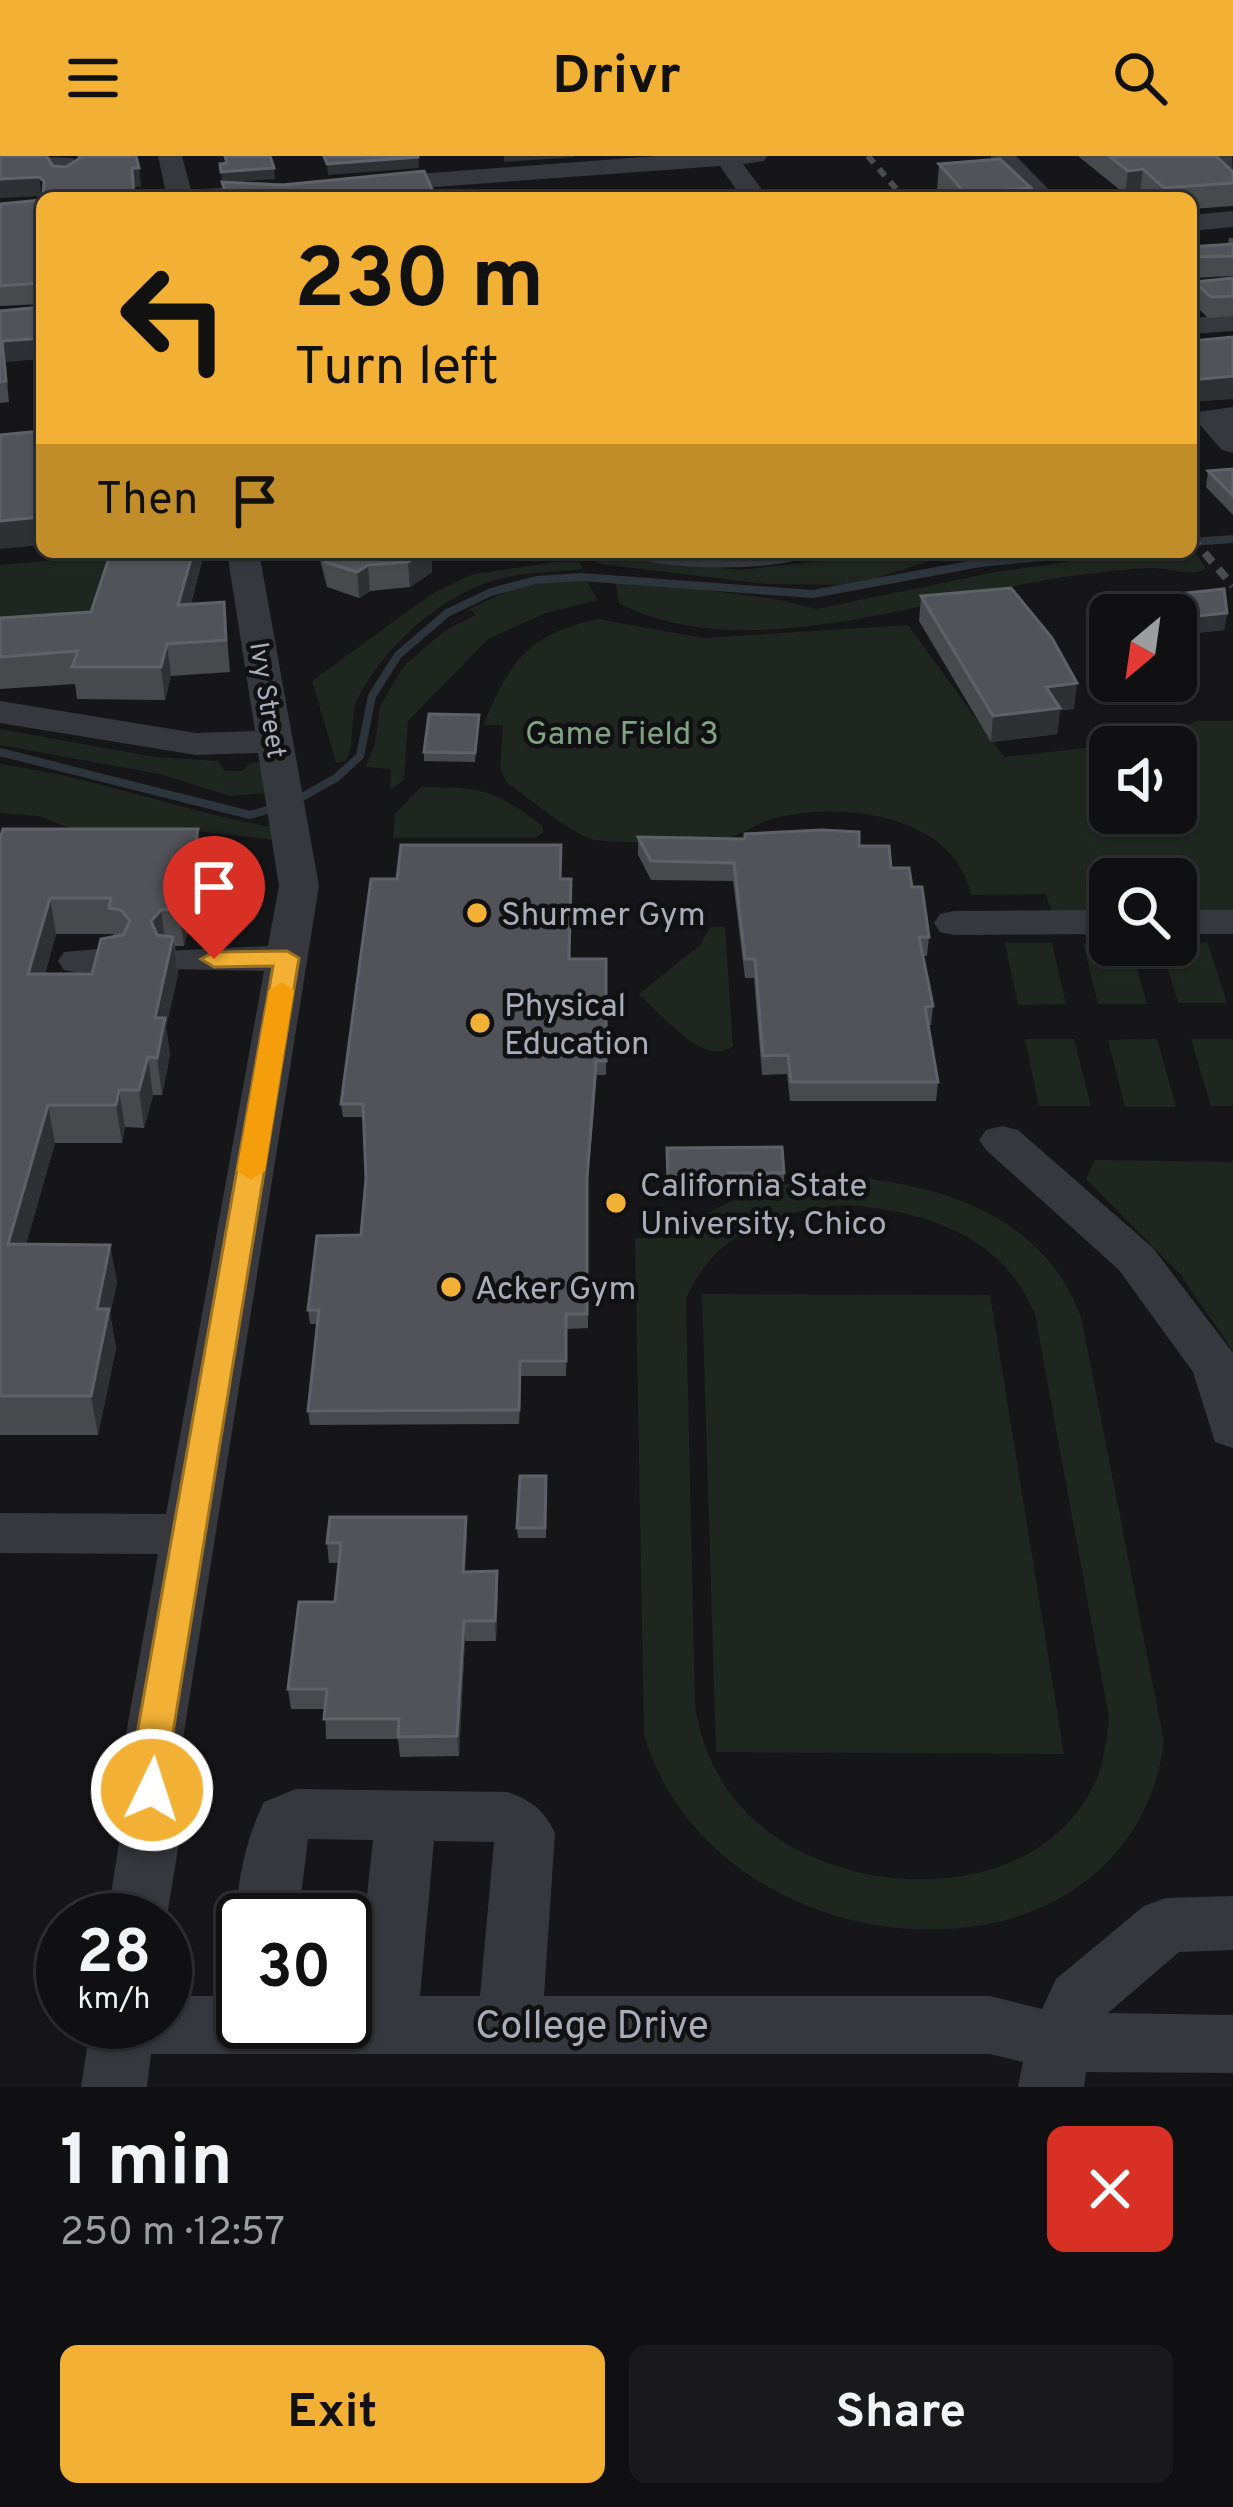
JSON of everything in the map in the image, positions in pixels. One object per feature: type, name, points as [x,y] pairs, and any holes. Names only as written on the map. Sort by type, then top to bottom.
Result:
[{"type":"street","points":[[40,156],[41,164],[64,163],[66,175]]},
{"type":"street","points":[[170,156],[180,192]]},
{"type":"street","points":[[344,186],[755,156]]},
{"type":"street","points":[[1002,156],[1038,192]]},
{"type":"street","points":[[726,157],[750,192]]},
{"type":"street","points":[[270,192],[299,190]]},
{"type":"street","points":[[1197,222],[1233,219]]},
{"type":"street","points":[[1197,289],[1233,286]]},
{"type":"street","points":[[1197,326],[1233,323]]},
{"type":"street","points":[[1197,344],[1233,341]]},
{"type":"street","points":[[1233,416],[1209,418],[1233,444]]},
{"type":"street","name":"Ivy Street","points":[[142,1893],[152,1830],[152,1751],[299,886],[243,558]]},
{"type":"street","points":[[0,712],[196,744],[274,742]]},
{"type":"street","points":[[954,922],[1089,922]]},
{"type":"street","points":[[1197,922],[1233,922]]},
{"type":"street","points":[[181,960],[287,958]]},
{"type":"street","points":[[1002,1140],[1136,1259],[1217,1368],[1233,1429]]},
{"type":"street","points":[[0,1533],[189,1534]]},
{"type":"street","points":[[270,1893],[278,1832],[296,1814],[507,1816],[525,1833],[510,2024]]},
{"type":"street","points":[[385,2025],[406,1815]]},
{"type":"street","points":[[1055,2065],[1078,1999],[1166,1925],[1233,1923]]},
{"type":"street","name":"College Drive","points":[[372,2025],[990,2025],[1055,2065],[1233,2044]]},
{"type":"street","points":[[114,2087],[119,2049]]},
{"type":"green space","points":[[1197,555],[1206,569],[1079,575],[785,629],[725,630],[670,622],[619,603],[615,579],[776,599],[816,609],[996,572],[1093,558]]},
{"type":"green space","points":[[123,558],[95,643],[0,650],[0,565]]},
{"type":"green space","points":[[596,558],[641,558],[739,570],[846,558],[949,558],[855,585],[767,584],[599,564]]},
{"type":"green space","points":[[579,562],[583,569],[485,583],[441,606],[402,639],[358,698],[346,761],[336,763],[312,681],[430,595],[473,574]]},
{"type":"green space","points":[[584,577],[598,600],[546,613],[488,639],[408,721],[404,780],[390,790],[391,769],[365,767],[375,744],[380,706],[404,666],[444,631],[476,615],[469,609],[517,587]]},
{"type":"green space","name":"Game Field 3","points":[[598,619],[703,638],[908,625],[1004,757],[1089,747],[1089,834],[1197,834],[1197,726],[1187,726],[1196,721],[1233,721],[1233,918],[1197,918],[1197,858],[1089,858],[1089,918],[1053,918],[1046,894],[971,895],[961,868],[944,847],[921,831],[865,814],[779,817],[710,841],[615,842],[581,835],[507,783],[500,769],[503,725],[483,725],[513,668],[554,633]]},
{"type":"green space","points":[[0,729],[155,757],[218,761],[225,771],[243,771],[250,763],[262,762],[265,793],[231,796],[159,774],[0,745]]},
{"type":"green space","points":[[0,764],[271,827],[275,840],[186,830],[72,829],[39,816],[0,813]]},
{"type":"green space","points":[[421,787],[460,788],[498,797],[543,826],[543,833],[535,838],[393,838],[395,814]]},
{"type":"green space","points":[[710,927],[725,927],[733,1046],[722,1051],[696,1045],[639,994],[700,945]]},
{"type":"green space","points":[[1207,942],[1227,1003],[1178,1003],[1167,966],[1197,966],[1197,943]]},
{"type":"green space","points":[[1005,943],[1052,943],[1066,1004],[1018,1005]]},
{"type":"green space","points":[[1083,943],[1089,943],[1089,966],[1136,966],[1147,1004],[1098,1004]]},
{"type":"green space","points":[[1025,1039],[1074,1039],[1091,1106],[1039,1106]]},
{"type":"green space","points":[[1157,1039],[1176,1107],[1125,1107],[1108,1040]]},
{"type":"green space","points":[[1191,1039],[1233,1039],[1233,1106],[1211,1106]]},
{"type":"green space","points":[[1095,1160],[1233,1162],[1233,1351],[1180,1274],[1086,1179]]},
{"type":"green space","points":[[825,1178],[886,1181],[923,1189],[990,1214],[1045,1257],[1067,1286],[1082,1321],[1164,1742],[1134,1828],[1078,1887],[1003,1921],[918,1929],[831,1914],[751,1876],[686,1816],[644,1735],[635,1238],[673,1238],[734,1200]],"holes":[[[820,1208],[876,1208],[932,1221],[982,1246],[1021,1287],[1035,1314],[1109,1718],[1096,1781],[1066,1825],[1033,1851],[994,1868],[951,1878],[862,1873],[782,1841],[735,1800],[714,1766],[695,1707],[686,1299],[713,1256],[751,1229]]]},
{"type":"green space","points":[[702,1294],[990,1295],[1064,1754],[716,1752]]},
{"type":"building","points":[[0,156],[44,156],[53,166],[66,167],[79,156],[136,156],[139,168],[132,168],[134,192],[43,192],[44,181],[39,177],[0,179]]},
{"type":"building","points":[[225,156],[270,156],[274,168],[221,172],[220,164],[227,163]]},
{"type":"building","points":[[324,156],[418,156],[418,157],[327,164]]},
{"type":"building","points":[[1109,156],[1216,156],[1233,172],[1233,183],[1164,188],[1143,169],[1128,171]]},
{"type":"building","points":[[1000,159],[1031,188],[964,192],[939,164]]},
{"type":"building","points":[[424,171],[433,192],[226,192],[222,182],[282,185]]},
{"type":"building","points":[[36,201],[36,283],[0,286],[0,204]]},
{"type":"building","points":[[1233,244],[1233,256],[1197,257],[1197,247]]},
{"type":"building","points":[[1233,278],[1233,296],[1211,297],[1197,282]]},
{"type":"building","points":[[36,308],[36,338],[2,341],[6,381],[0,382],[0,311]]},
{"type":"building","points":[[1233,337],[1233,376],[1197,379],[1197,340]]},
{"type":"building","points":[[36,432],[36,518],[0,521],[0,435]]},
{"type":"building","points":[[1233,469],[1233,496],[1208,471]]},
{"type":"building","points":[[109,558],[191,558],[178,605],[224,602],[226,640],[167,644],[161,667],[72,667],[78,651],[0,657],[0,618],[91,612]]},
{"type":"building","points":[[324,558],[414,558],[368,565],[357,572]]},
{"type":"building","points":[[1011,588],[1052,638],[1077,683],[1046,687],[1060,708],[993,716],[921,596]]},
{"type":"building","points":[[1224,589],[1227,613],[1197,616],[1197,594],[1178,594]]},
{"type":"building","points":[[429,714],[479,715],[475,753],[424,752]]},
{"type":"building","points":[[3,829],[198,829],[195,843],[215,843],[204,898],[182,898],[179,909],[161,910],[151,921],[157,935],[173,937],[155,1018],[165,1018],[157,1058],[148,1057],[139,1090],[119,1090],[116,1105],[48,1105],[8,1244],[110,1245],[97,1309],[109,1309],[91,1396],[0,1396]],"holes":[[[50,898],[111,898],[109,908],[121,910],[130,921],[123,935],[101,939],[92,974],[28,974]]]},
{"type":"building","points":[[859,832],[859,846],[889,846],[891,868],[909,868],[912,887],[922,887],[929,937],[919,937],[933,1006],[925,1007],[938,1082],[791,1082],[788,1055],[763,1056],[755,959],[745,959],[734,863],[651,861],[638,837],[745,839],[745,834]]},
{"type":"building","points":[[401,845],[561,845],[560,879],[571,879],[569,959],[606,959],[606,1061],[596,1061],[587,1178],[587,1314],[566,1314],[566,1361],[520,1361],[519,1410],[308,1411],[319,1310],[308,1310],[317,1236],[361,1235],[366,1179],[363,1104],[341,1104],[371,879],[397,879]]},
{"type":"building","points":[[782,1147],[784,1173],[728,1173],[728,1182],[668,1182],[667,1148]]},
{"type":"building","points":[[520,1476],[546,1476],[545,1528],[517,1528]]},
{"type":"building","points":[[330,1517],[466,1517],[463,1572],[497,1571],[495,1621],[464,1621],[457,1736],[398,1737],[399,1719],[324,1719],[327,1689],[288,1689],[299,1602],[335,1602],[341,1543],[327,1543]]},
{"type":"waterway","points":[[1197,542],[1233,539]]},
{"type":"waterway","points":[[295,801],[336,778],[360,756],[372,696],[398,655],[447,613],[491,592],[536,580],[581,577],[813,594],[1030,558]]},
{"type":"waterway","points":[[0,752],[250,815],[274,808]]},
{"type":"railway","points":[[868,156],[899,192]]},
{"type":"railway","points":[[1197,544],[1233,586]]},
{"type":"slow traffic","points":[[251,1171],[282,990]]},
{"type":"place","name":"Shurmer Gym","points":[[477,913]]},
{"type":"place","name":"Physical Education","points":[[480,1023]]},
{"type":"place","name":"California State University, Chico","points":[[616,1203]]},
{"type":"place","name":"Acker Gym","points":[[451,1287]]},
{"type":"route","points":[[152,1790],[152,1751],[287,958],[214,959]]}]
